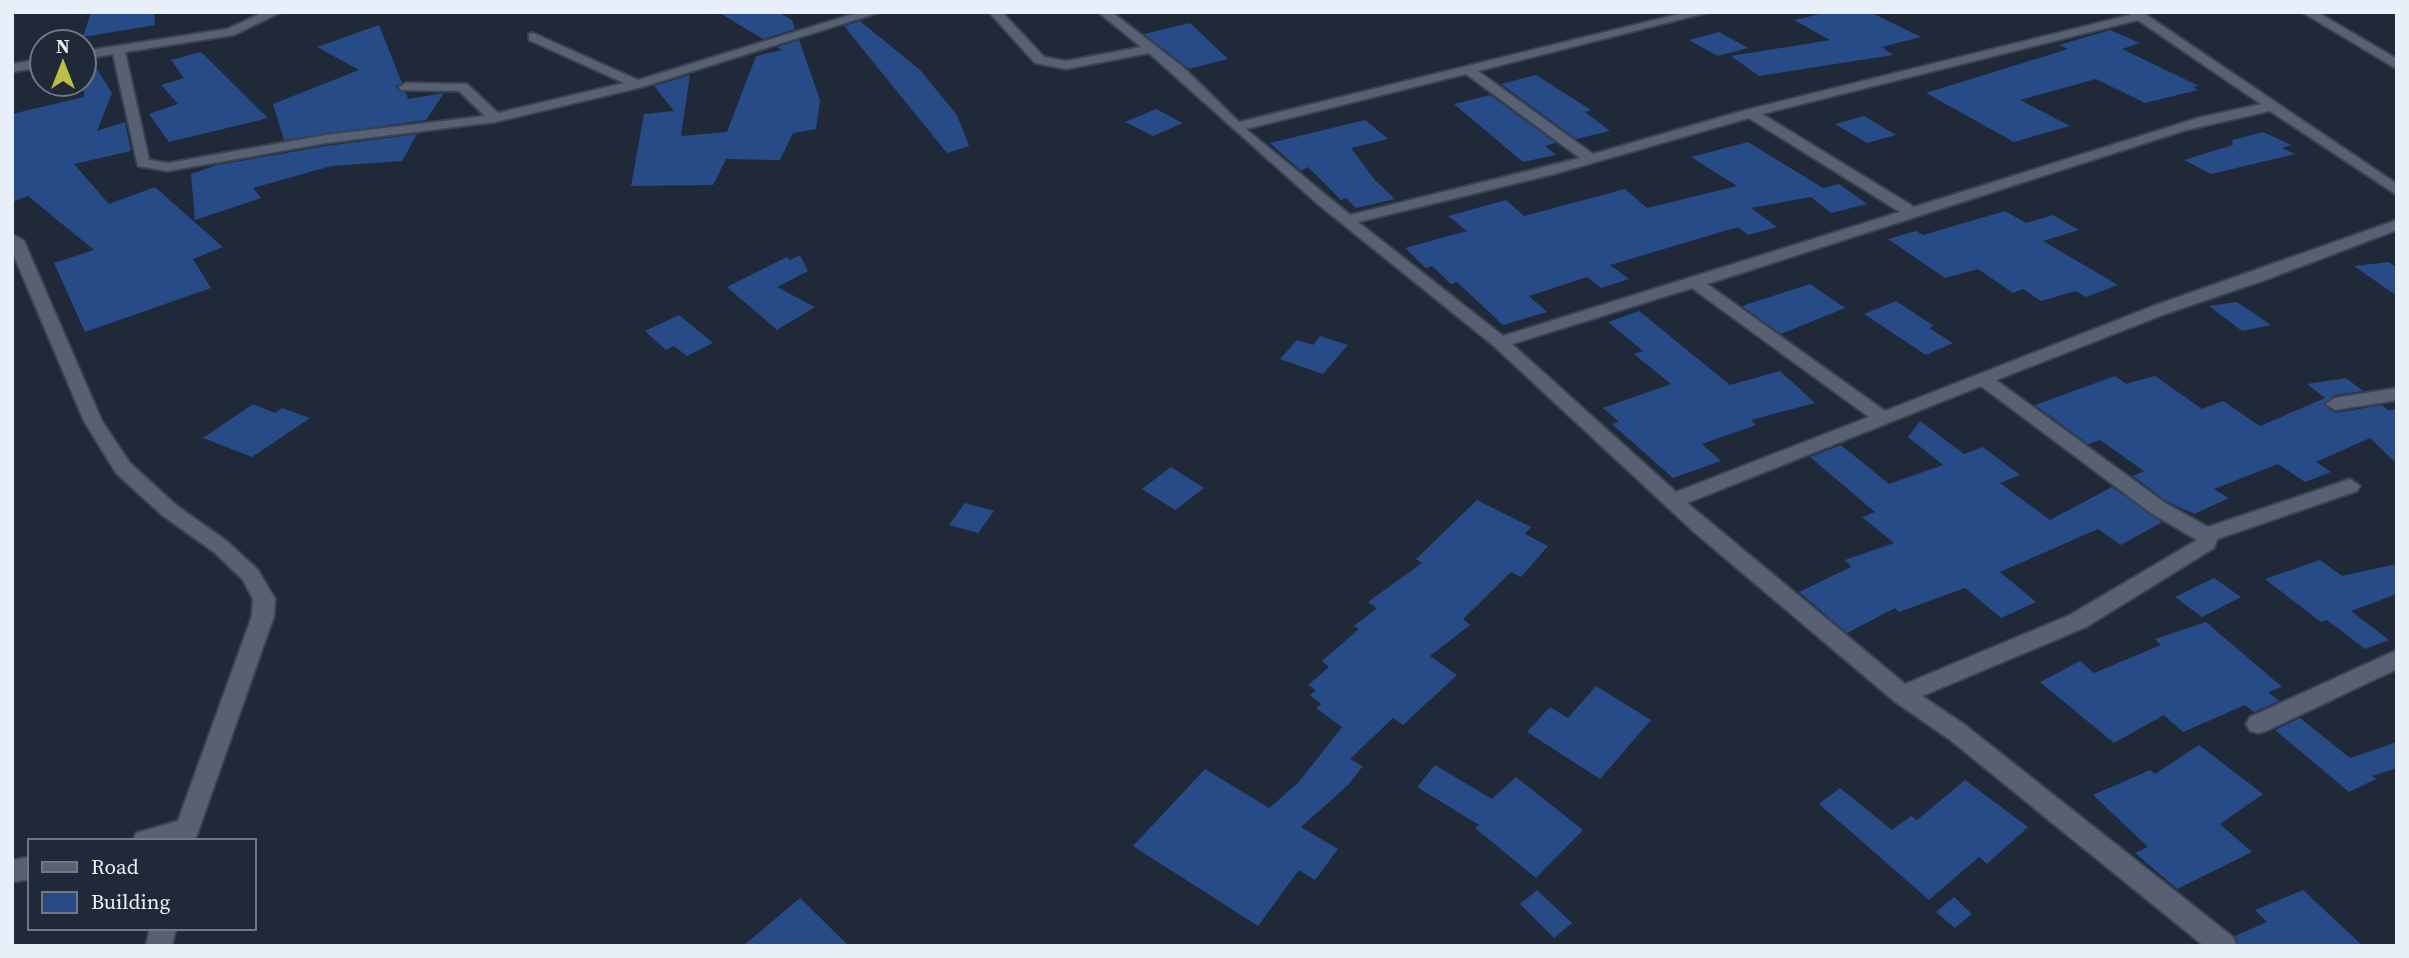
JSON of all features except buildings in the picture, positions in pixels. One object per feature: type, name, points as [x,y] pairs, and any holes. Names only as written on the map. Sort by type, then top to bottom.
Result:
[{"type":"street","points":[[98,53],[230,32],[275,12]]},
{"type":"street","points":[[118,49],[143,163],[157,167],[183,166],[326,139],[448,126],[495,118],[637,84],[874,12]]},
{"type":"street","points":[[995,12],[1040,60],[1052,63],[1066,65],[1151,48]]},
{"type":"street","points":[[1104,12],[1179,71],[1236,127],[1347,220],[1500,342],[1673,501],[1902,695],[1957,732],[2224,946]]},
{"type":"street","points":[[1236,127],[1703,12]]},
{"type":"street","points":[[2308,12],[2397,65]]},
{"type":"street","points":[[1347,220],[1591,159],[1751,113],[2137,14],[2397,191]]},
{"type":"street","points":[[533,37],[637,84]]},
{"type":"street","points":[[1468,69],[1591,159]]},
{"type":"street","points":[[406,87],[462,87],[495,118]]},
{"type":"street","points":[[1500,342],[1859,232],[1910,212],[2139,143],[2212,116],[2270,107]]},
{"type":"street","points":[[1751,113],[1910,212]]},
{"type":"street","points":[[1673,501],[2159,310],[2259,277],[2397,225]]},
{"type":"street","points":[[12,239],[16,241],[93,421],[123,468],[169,510],[221,547],[251,575],[264,599],[262,616],[185,835],[158,839]]},
{"type":"street","points":[[1695,283],[1881,417]]},
{"type":"street","points":[[1983,379],[2158,508],[2206,534],[2350,486]]},
{"type":"street","points":[[2334,404],[2397,394]]},
{"type":"street","points":[[1902,695],[2078,621],[2207,542],[2206,534]]},
{"type":"street","points":[[2258,724],[2397,659]]}]
